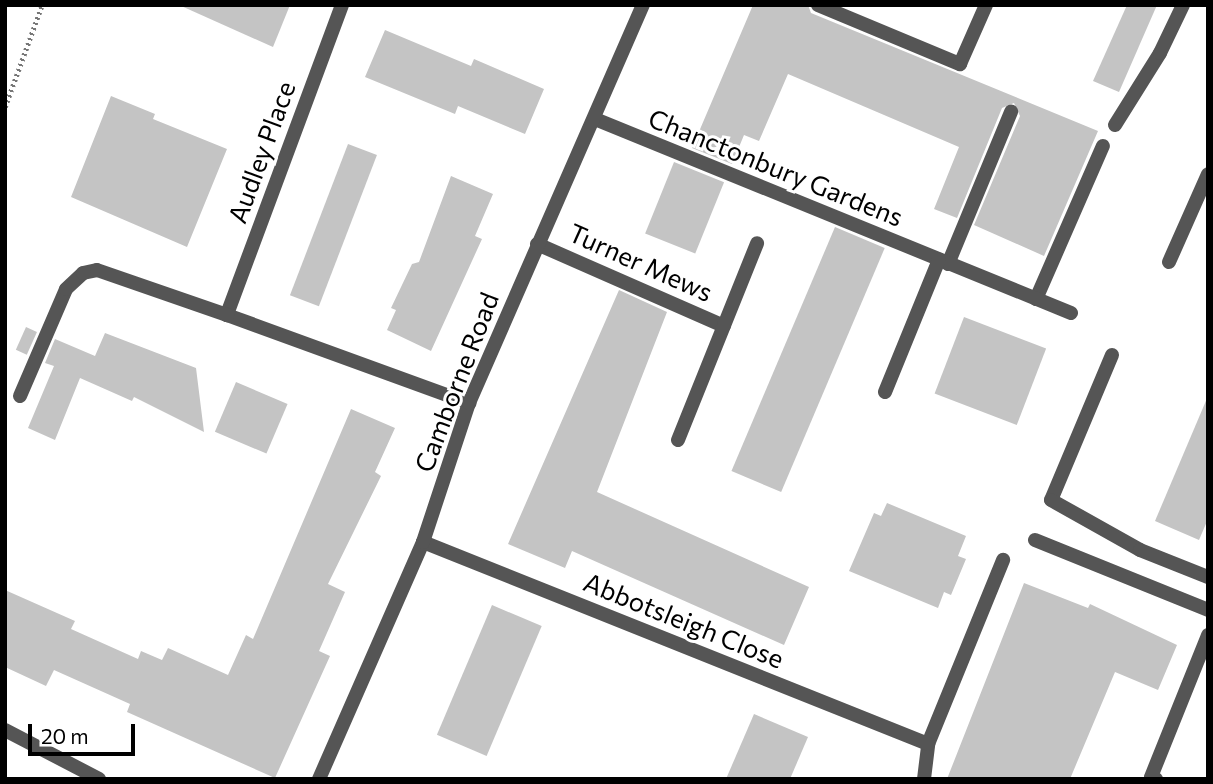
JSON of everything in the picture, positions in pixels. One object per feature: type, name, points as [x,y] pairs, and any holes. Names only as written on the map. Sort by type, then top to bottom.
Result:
[{"type":"street","name":"Audley Place","points":[[227,315],[342,5]]},
{"type":"street","name":"Camborne Road","points":[[319,779],[423,541],[469,403],[643,5]]},
{"type":"street","points":[[818,5],[960,64],[986,5]]},
{"type":"street","points":[[1115,125],[1160,53],[1183,5]]},
{"type":"street","points":[[885,392],[1011,112]]},
{"type":"street","name":"Chanctonbury Gardens","points":[[595,118],[1071,313]]},
{"type":"street","points":[[1036,299],[1103,146]]},
{"type":"street","points":[[1169,262],[1208,174]]},
{"type":"street","name":"Turner Mews","points":[[678,440],[757,243]]},
{"type":"street","name":"Turner Mews","points":[[537,244],[724,326]]},
{"type":"street","points":[[20,396],[66,289],[83,273],[97,270],[469,403]]},
{"type":"street","points":[[1112,355],[1052,500],[1140,550],[1208,577]]},
{"type":"street","points":[[1035,540],[1208,610]]},
{"type":"street","name":"Abbotsleigh Close","points":[[423,541],[928,744]]},
{"type":"street","points":[[923,779],[928,744],[1003,560]]},
{"type":"street","points":[[1156,779],[1151,777],[1208,635]]},
{"type":"street","points":[[5,730],[99,779]]},
{"type":"path","points":[[5,107],[42,5]]},
{"type":"building","points":[[179,5],[290,5],[273,47]]},
{"type":"building","points":[[753,5],[808,5],[811,13],[1098,131],[1044,256],[974,225],[1020,116],[1014,103],[1002,108],[957,218],[934,209],[959,147],[788,74],[759,141],[744,135],[732,164],[692,148]]},
{"type":"building","points":[[1127,5],[1157,5],[1119,92],[1093,81]]},
{"type":"building","points":[[385,30],[471,66],[474,59],[544,89],[525,134],[458,106],[455,114],[365,77]]},
{"type":"building","points":[[111,96],[155,114],[153,119],[227,149],[187,247],[71,197]]},
{"type":"building","points":[[348,144],[377,155],[319,306],[290,295]]},
{"type":"building","points":[[674,162],[724,182],[695,254],[645,233]]},
{"type":"building","points":[[451,176],[493,194],[475,236],[482,239],[431,351],[387,330],[396,310],[391,308],[412,264],[419,262]]},
{"type":"building","points":[[835,227],[885,248],[781,492],[731,471]]},
{"type":"building","points":[[619,290],[667,312],[597,492],[809,587],[784,645],[572,551],[565,568],[508,544]]},
{"type":"building","points":[[964,317],[1046,349],[1017,425],[935,394]]},
{"type":"building","points":[[26,327],[37,332],[27,355],[16,350]]},
{"type":"building","points":[[105,333],[196,368],[204,432],[134,397],[132,401],[80,378],[55,440],[28,428],[54,366],[45,363],[55,339],[95,356]]},
{"type":"building","points":[[236,382],[288,404],[266,454],[215,432]]},
{"type":"building","points":[[1208,396],[1208,519],[1199,540],[1155,521]]},
{"type":"building","points":[[351,409],[395,428],[375,472],[381,476],[328,584],[345,592],[319,651],[330,656],[275,778],[127,712],[130,704],[54,670],[46,686],[5,667],[5,590],[75,621],[71,629],[138,659],[141,651],[162,660],[168,648],[228,675],[246,635],[253,639]]},
{"type":"building","points":[[887,503],[966,536],[958,556],[966,559],[951,595],[944,592],[938,608],[849,571],[874,513],[881,516]]},
{"type":"building","points":[[1024,583],[1088,608],[1090,604],[1177,645],[1158,690],[1115,672],[1070,779],[947,779]]},
{"type":"building","points":[[492,605],[542,626],[487,756],[437,735]]},
{"type":"building","points":[[754,714],[808,737],[790,779],[726,779]]}]
